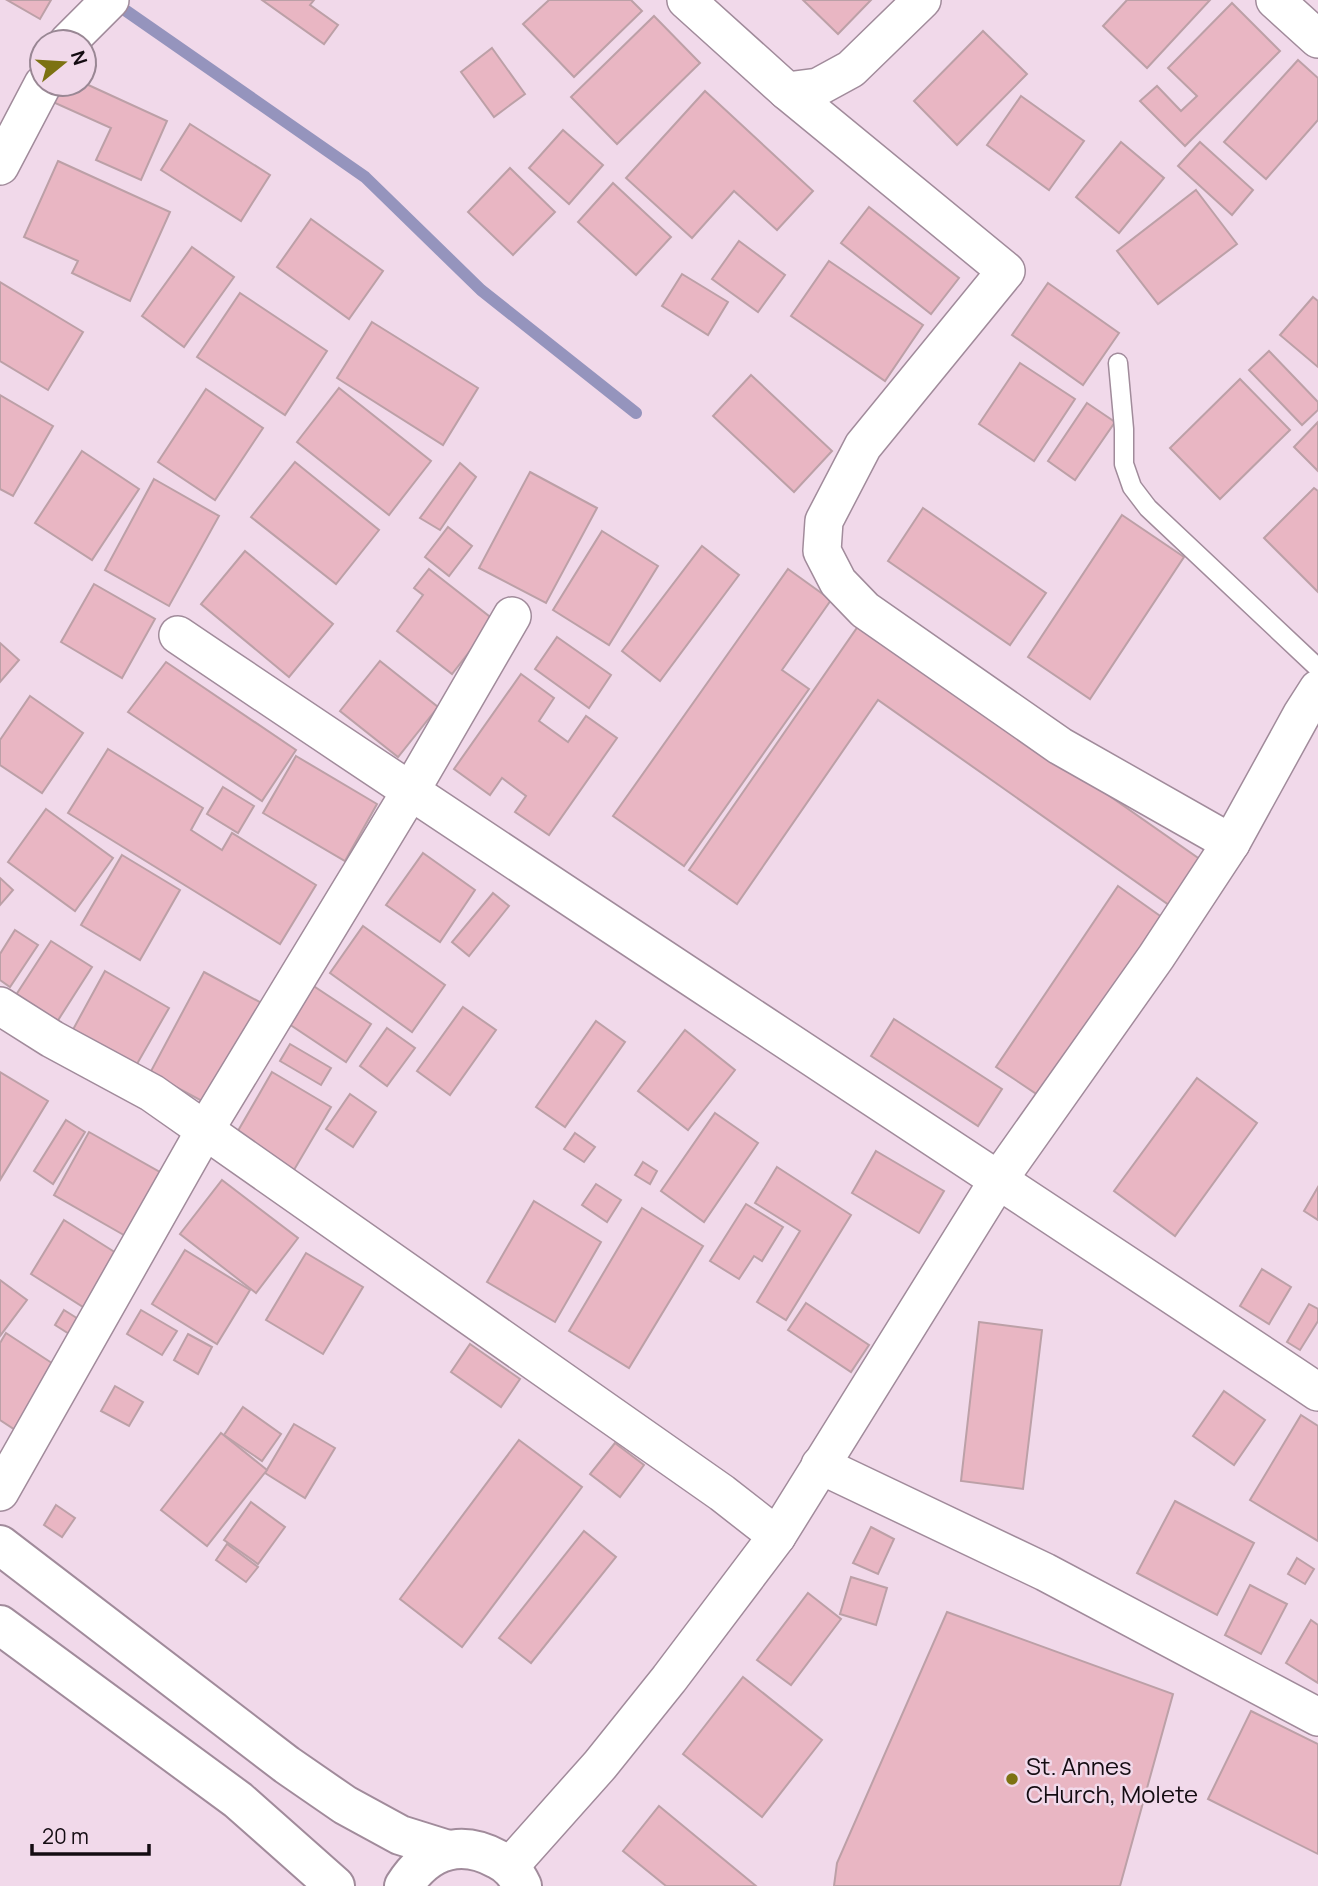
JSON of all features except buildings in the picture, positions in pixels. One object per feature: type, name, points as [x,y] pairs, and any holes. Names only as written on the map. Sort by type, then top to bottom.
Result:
[{"type":"highway","points":[[0,1545],[287,1765],[345,1805],[400,1835],[448,1850]]},
{"type":"highway","points":[[7,1640],[238,1800],[335,1886]]},
{"type":"highway","points":[[404,1886],[414,1870],[432,1856],[463,1848],[485,1852],[516,1876]]},
{"type":"street","points":[[82,28],[110,0]]},
{"type":"street","points":[[686,0],[787,91],[1006,271],[863,446],[824,521],[822,551],[838,582],[865,610],[1060,746],[1231,843]]},
{"type":"street","points":[[787,91],[818,87],[851,69],[922,0]]},
{"type":"street","points":[[1275,0],[1318,40]]},
{"type":"street","points":[[0,166],[36,98]]},
{"type":"street","points":[[0,1492],[205,1130],[410,792],[512,616]]},
{"type":"street","points":[[178,635],[410,792],[1318,1392]]},
{"type":"street","points":[[516,1876],[777,1536],[999,1179],[1149,968],[1313,711]]},
{"type":"street","points":[[0,1006],[52,1039],[152,1093],[722,1493],[777,1536]]},
{"type":"street","points":[[820,1465],[1045,1572],[1318,1717]]},
{"type":"lane","points":[[1118,363],[1124,464],[1132,487],[1148,508],[1318,668]]},
{"type":"waterway","points":[[112,1],[365,177],[481,290],[636,413]]},
{"type":"place","name":"St. Annes CHurch, Molete","points":[[1012,1779]]}]
